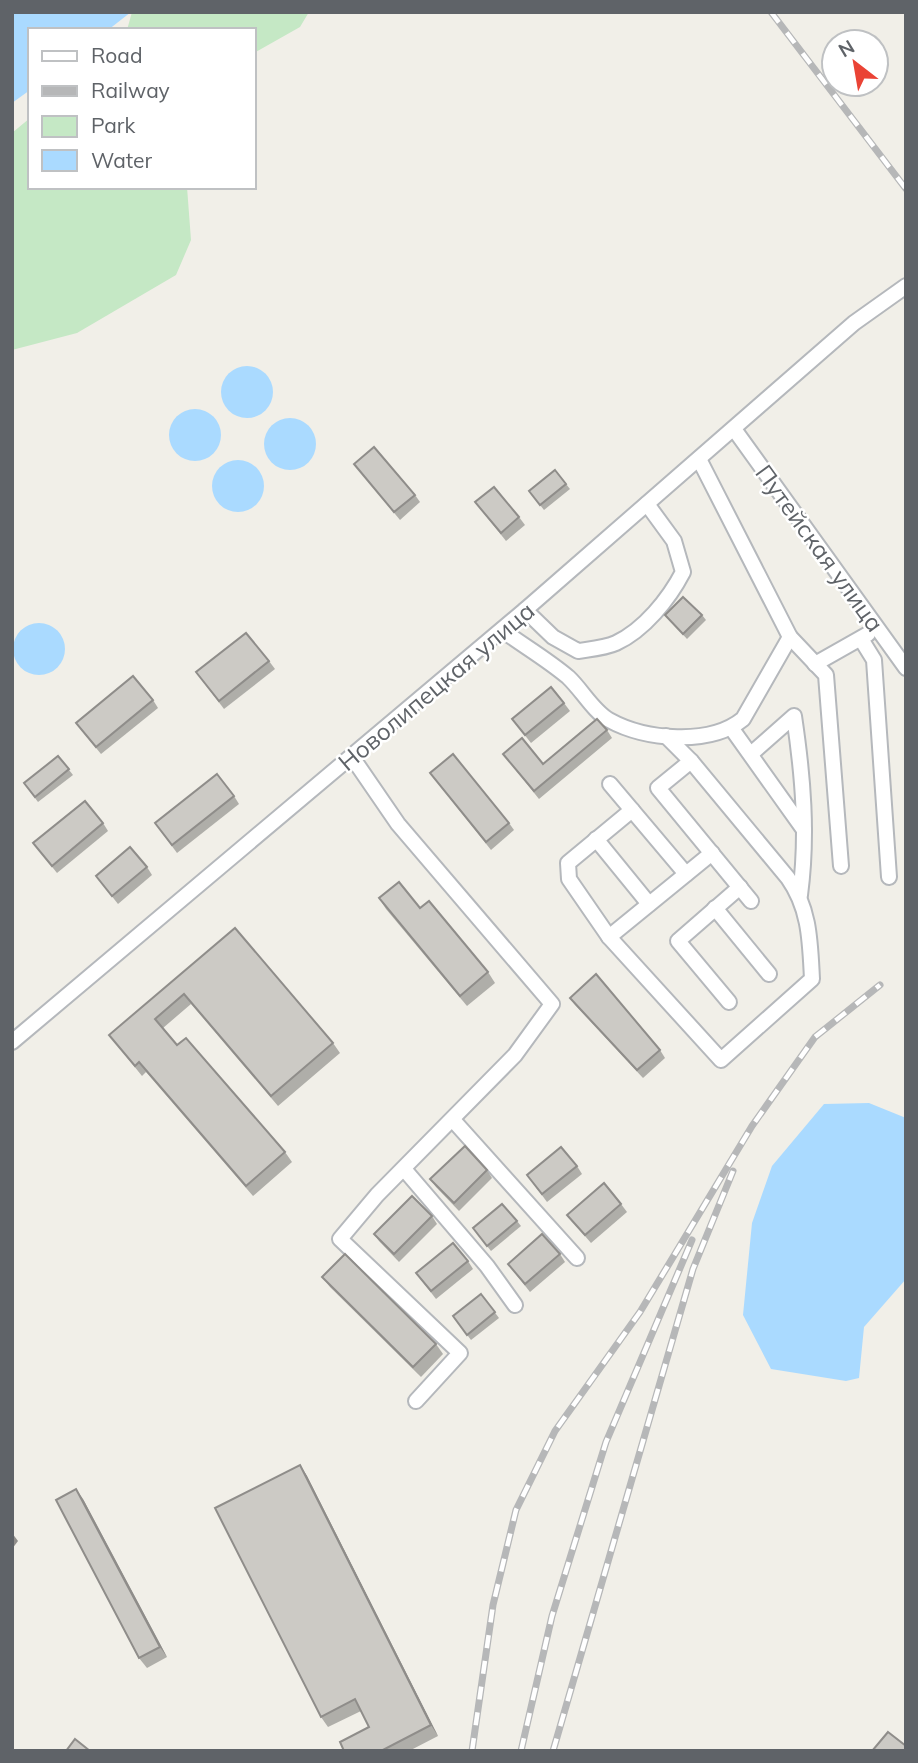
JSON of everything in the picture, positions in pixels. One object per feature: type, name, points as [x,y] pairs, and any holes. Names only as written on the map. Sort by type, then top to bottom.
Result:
[{"type":"street","name":"Новолипецкая улица","points":[[12,1042],[502,630],[854,323],[906,286]]},
{"type":"street","name":"Путейская улица","points":[[734,429],[906,668]]},
{"type":"street","points":[[699,459],[790,637],[826,675],[841,866]]},
{"type":"street","points":[[525,610],[554,637],[579,651],[617,643],[652,615],[673,592],[683,572],[674,541],[648,504]]},
{"type":"street","points":[[814,664],[877,628]]},
{"type":"street","points":[[502,630],[568,678],[607,719],[633,731],[666,736],[702,735],[732,729],[743,719],[790,637]]},
{"type":"street","points":[[860,639],[874,660],[889,877]]},
{"type":"street","points":[[632,810],[568,863],[569,879],[609,937],[721,1060],[812,979],[809,924],[800,895],[805,831],[803,776],[794,716],[751,754]]},
{"type":"street","points":[[732,729],[805,831]]},
{"type":"street","points":[[666,736],[691,761],[800,895]]},
{"type":"street","points":[[352,757],[398,824],[552,1003],[515,1055],[404,1169],[341,1239],[460,1353],[416,1401]]},
{"type":"street","points":[[691,761],[658,788],[751,901]]},
{"type":"street","points":[[610,784],[686,874]]},
{"type":"street","points":[[596,839],[649,904]]},
{"type":"street","points":[[609,937],[712,853]]},
{"type":"street","points":[[729,1002],[678,941],[740,887]]},
{"type":"street","points":[[715,908],[769,974]]},
{"type":"street","points":[[453,1120],[576,1258]]},
{"type":"street","points":[[404,1169],[479,1255],[515,1305]]},
{"type":"green space","points":[[132,12],[309,12],[300,27],[256,52],[256,28],[128,28]]},
{"type":"green space","points":[[28,120],[28,189],[187,189],[191,240],[176,275],[77,333],[12,350],[12,133]]},
{"type":"water","points":[[12,12],[131,12],[111,28],[28,28],[28,91],[12,103]]},
{"type":"water","points":[[247,366],[257,368],[265,374],[271,382],[271,402],[265,410],[257,416],[247,418],[237,416],[229,410],[223,402],[221,392],[223,382],[229,374],[237,368]]},
{"type":"water","points":[[195,409],[205,411],[213,417],[219,425],[219,445],[213,453],[205,459],[195,461],[185,459],[177,453],[171,445],[169,435],[171,425],[177,417],[185,411]]},
{"type":"water","points":[[290,418],[300,420],[308,426],[314,434],[314,454],[308,462],[300,468],[290,470],[280,468],[272,462],[266,454],[264,444],[266,434],[272,426],[280,420]]},
{"type":"water","points":[[238,460],[248,462],[256,468],[262,476],[262,496],[256,504],[248,510],[238,512],[228,510],[220,504],[214,496],[212,486],[214,476],[220,468],[228,462]]},
{"type":"water","points":[[39,623],[49,625],[57,631],[63,639],[63,659],[57,667],[49,673],[39,675],[29,673],[21,667],[15,659],[13,649],[15,639],[21,631],[29,625]]},
{"type":"water","points":[[869,1103],[906,1118],[906,1279],[864,1327],[859,1378],[846,1381],[771,1369],[743,1315],[752,1223],[772,1166],[824,1104]]},
{"type":"building","points":[[374,447],[415,495],[394,512],[354,464]]},
{"type":"building","points":[[555,470],[566,484],[540,505],[529,491]]},
{"type":"building","points":[[494,487],[519,517],[501,533],[475,502]]},
{"type":"building","points":[[683,597],[702,615],[683,634],[665,615]]},
{"type":"building","points":[[246,633],[269,661],[219,701],[196,672]]},
{"type":"building","points":[[133,676],[153,700],[96,747],[76,723]]},
{"type":"building","points":[[551,687],[564,703],[525,735],[512,719]]},
{"type":"building","points":[[597,719],[607,730],[534,791],[503,754],[522,738],[543,764]]},
{"type":"building","points":[[453,754],[509,823],[486,842],[430,773]]},
{"type":"building","points":[[58,756],[69,769],[35,797],[24,783]]},
{"type":"building","points":[[217,774],[234,796],[172,845],[155,823]]},
{"type":"building","points":[[85,801],[103,823],[52,866],[33,843]]},
{"type":"building","points":[[130,847],[147,867],[112,896],[96,876]]},
{"type":"building","points":[[399,882],[420,908],[429,901],[488,972],[460,996],[379,898]]},
{"type":"building","points":[[235,928],[333,1043],[271,1096],[184,994],[155,1019],[177,1045],[186,1038],[285,1152],[246,1186],[139,1062],[135,1066],[109,1035]]},
{"type":"building","points":[[596,974],[660,1050],[637,1070],[570,998]]},
{"type":"building","points":[[465,1146],[487,1170],[454,1203],[430,1179]]},
{"type":"building","points":[[561,1147],[577,1166],[542,1194],[527,1175]]},
{"type":"building","points":[[604,1183],[621,1204],[585,1235],[567,1215]]},
{"type":"building","points":[[412,1196],[432,1216],[394,1254],[374,1234]]},
{"type":"building","points":[[502,1204],[517,1221],[487,1246],[473,1228]]},
{"type":"building","points":[[542,1234],[560,1254],[525,1284],[508,1264]]},
{"type":"building","points":[[453,1243],[468,1261],[431,1291],[416,1273]]},
{"type":"building","points":[[345,1254],[436,1344],[413,1367],[322,1277]]},
{"type":"building","points":[[481,1294],[495,1312],[467,1335],[453,1316]]},
{"type":"building","points":[[300,1465],[431,1725],[381,1751],[344,1751],[340,1742],[369,1727],[355,1699],[321,1717],[215,1508]]},
{"type":"building","points":[[76,1489],[160,1647],[139,1658],[56,1500]]},
{"type":"building","points":[[888,1732],[906,1746],[906,1751],[872,1751]]},
{"type":"building","points":[[75,1739],[90,1751],[66,1751]]},
{"type":"railway","points":[[771,12],[906,189]]},
{"type":"railway","points":[[472,1751],[493,1605],[516,1510],[555,1431],[640,1312],[752,1126],[815,1037],[880,985]]},
{"type":"railway","points":[[553,1751],[693,1269],[733,1171]]},
{"type":"railway","points":[[521,1751],[552,1616],[606,1442],[692,1240]]}]
